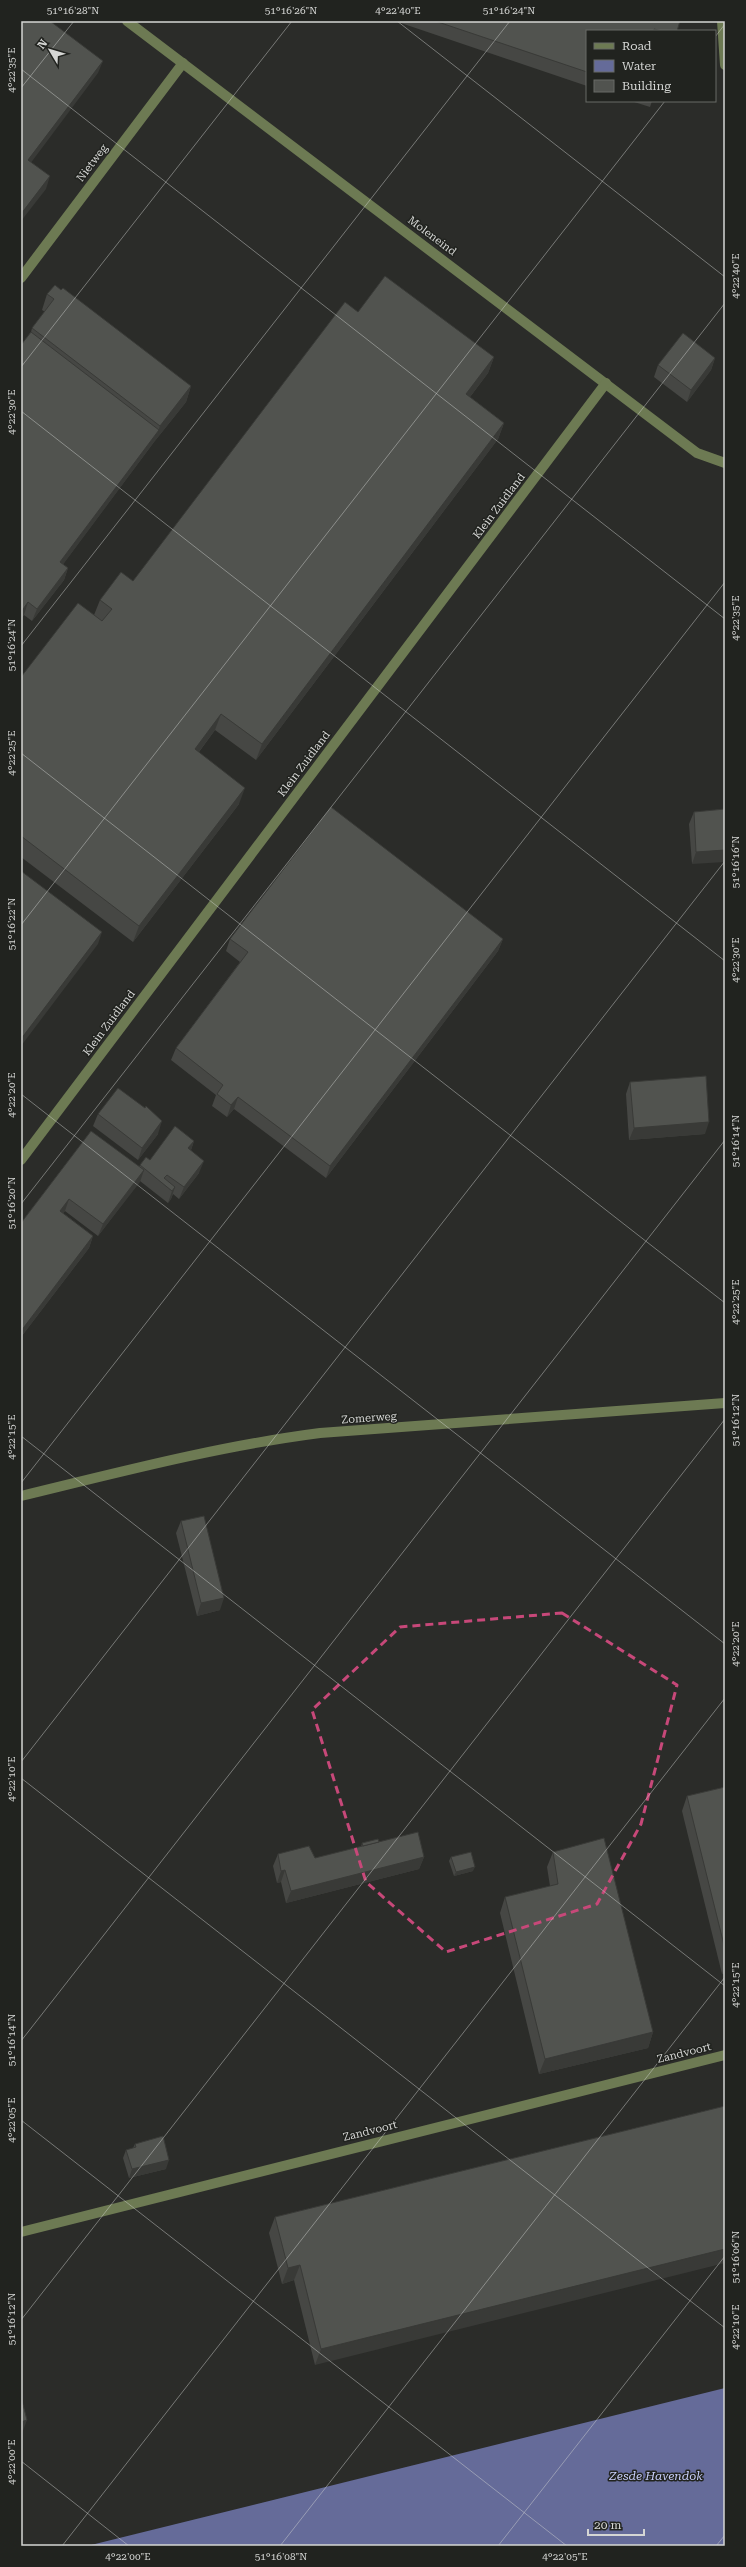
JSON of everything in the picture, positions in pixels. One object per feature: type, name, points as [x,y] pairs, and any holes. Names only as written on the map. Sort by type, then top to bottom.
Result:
[{"type":"street","name":"Moleneind","points":[[128,21],[697,453],[725,463]]},
{"type":"street","points":[[722,21],[725,65]]},
{"type":"street","name":"Nietweg","points":[[21,278],[183,63]]},
{"type":"street","name":"Klein Zuidland","points":[[21,1160],[606,383]]},
{"type":"street","name":"Zomerweg","points":[[21,1496],[209,1451],[320,1433],[725,1403]]},
{"type":"street","name":"Zandvoort","points":[[21,2232],[725,2055]]},
{"type":"highlighted area","points":[[562,1613],[677,1685],[641,1824],[597,1904],[446,1952],[366,1882],[312,1710],[400,1627]]},
{"type":"water","name":"Zesde Havendok","points":[[725,2388],[725,2546],[87,2546]]},
{"type":"building","points":[[21,21],[50,21],[103,61],[28,160],[50,176],[21,214]]},
{"type":"building","points":[[435,21],[680,21],[677,30],[586,30],[586,72]]},
{"type":"building","points":[[385,276],[494,357],[466,394],[504,423],[262,744],[221,714],[195,749],[245,788],[139,926],[21,836],[21,677],[78,603],[102,621],[112,609],[100,600],[121,572],[133,581],[345,302],[358,312]]},
{"type":"building","points":[[55,285],[61,290],[63,288],[191,386],[160,426],[32,328],[54,299],[47,294]]},
{"type":"building","points":[[31,332],[159,430],[60,562],[68,568],[37,609],[28,602],[21,612],[21,345]]},
{"type":"building","points":[[683,333],[715,358],[691,390],[658,365]]},
{"type":"building","points":[[331,807],[503,939],[330,1166],[238,1097],[231,1105],[217,1094],[223,1085],[176,1048],[248,952],[230,939]]},
{"type":"building","points":[[725,809],[725,850],[696,852],[694,812]]},
{"type":"building","points":[[21,871],[102,932],[21,1039]]},
{"type":"building","points":[[706,1076],[709,1122],[634,1128],[630,1082]]},
{"type":"building","points":[[118,1088],[145,1108],[146,1106],[162,1121],[142,1148],[98,1114]]},
{"type":"building","points":[[175,1126],[194,1141],[188,1148],[204,1161],[184,1187],[167,1175],[164,1178],[175,1187],[172,1191],[140,1165],[146,1157],[150,1160]]},
{"type":"building","points":[[91,1131],[144,1170],[103,1224],[69,1199],[60,1211],[93,1236],[21,1331],[21,1223]]},
{"type":"building","points":[[204,1516],[224,1598],[201,1603],[181,1521]]},
{"type":"building","points":[[725,1787],[725,1949],[687,1796]]},
{"type":"building","points":[[418,1832],[424,1857],[291,1891],[285,1870],[281,1871],[278,1854],[309,1846],[315,1858]]},
{"type":"building","points":[[604,1838],[653,2032],[545,2059],[505,1897],[558,1884],[553,1852]]},
{"type":"building","points":[[378,1839],[379,1842],[363,1846],[362,1843]]},
{"type":"building","points":[[471,1852],[475,1867],[456,1872],[451,1857]]},
{"type":"building","points":[[725,2106],[725,2249],[321,2349],[300,2265],[288,2268],[275,2217]]},
{"type":"building","points":[[163,2136],[169,2160],[132,2169],[126,2150],[136,2147],[135,2144]]},
{"type":"building","points":[[21,2397],[27,2420],[21,2422]]}]
